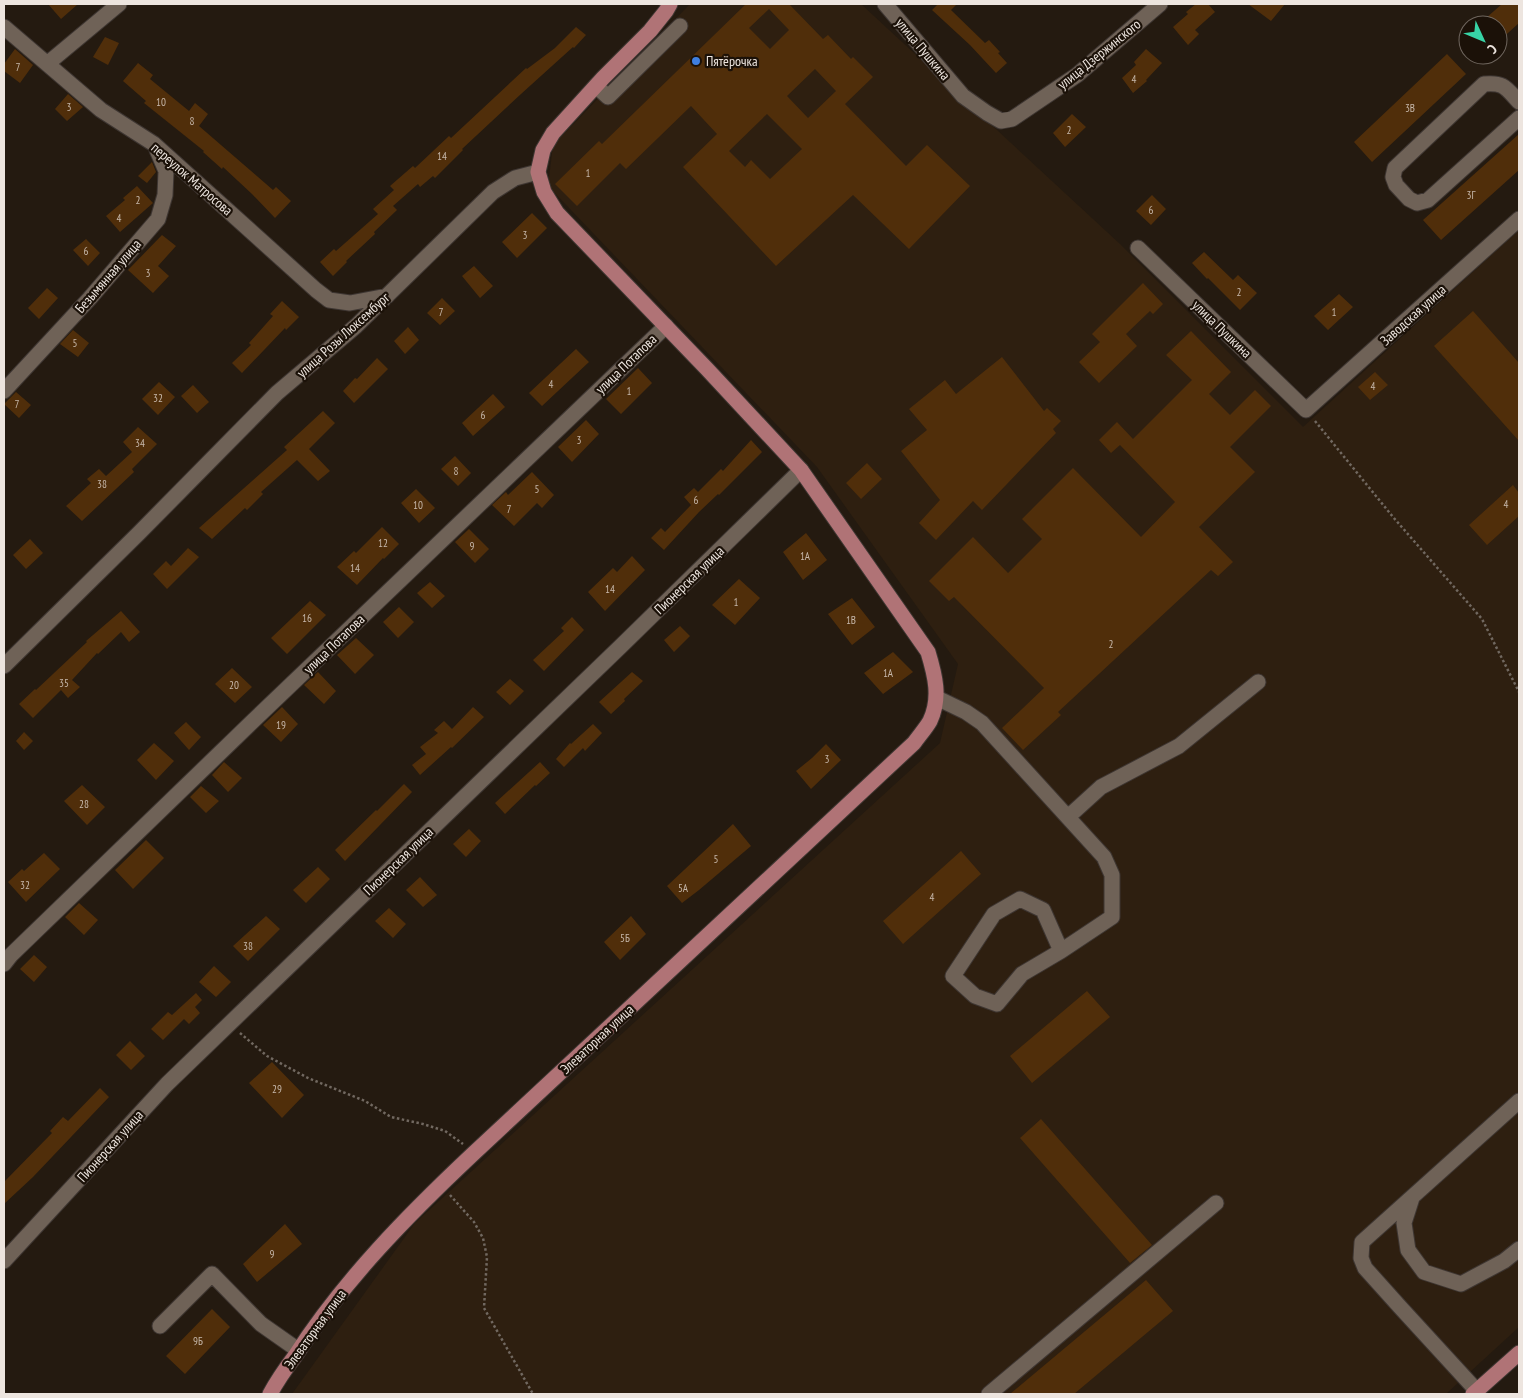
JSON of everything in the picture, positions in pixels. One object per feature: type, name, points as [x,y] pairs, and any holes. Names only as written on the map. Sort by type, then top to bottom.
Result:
[{"type":"main road","points":[[670,4],[650,31],[553,132],[543,150],[538,172],[544,192],[557,213],[801,470],[928,652],[935,672],[937,698]]},
{"type":"main road","name":"Элеваторная улица","points":[[270,1394],[321,1316],[375,1253],[441,1184],[914,743],[930,720],[937,698]]},
{"type":"main road","points":[[1475,1392],[1519,1353]]},
{"type":"street","points":[[47,64],[119,4]]},
{"type":"street","name":"улица Пушкина","points":[[885,4],[963,96],[1001,121],[1012,119]]},
{"type":"street","name":"улица Дзержинского","points":[[1012,119],[1077,75],[1160,4]]},
{"type":"street","points":[[596,86],[608,97],[680,26]]},
{"type":"street","name":"переулок Матросова","points":[[4,27],[101,110],[154,144],[329,300],[350,303],[388,296]]},
{"type":"street","points":[[1519,102],[1504,85],[1495,83],[1484,84],[1395,168],[1393,177],[1396,185],[1409,199],[1417,203],[1428,200],[1519,118]]},
{"type":"street","name":"Безымянная улица","points":[[4,391],[90,298],[158,219],[165,195],[166,171],[154,144]]},
{"type":"street","name":"улица Розы Люксембург","points":[[4,666],[146,526],[277,392],[356,326],[493,192],[515,178],[538,172]]},
{"type":"street","name":"Заводская улица","points":[[1306,410],[1519,220]]},
{"type":"street","name":"улица Пушкина","points":[[1138,248],[1306,410]]},
{"type":"street","name":"улица Потапова","points":[[4,964],[11,954],[666,326]]},
{"type":"street","name":"Пионерская улица","points":[[4,1261],[167,1084],[801,470]]},
{"type":"street","points":[[1068,817],[1101,787],[1178,746],[1258,682]]},
{"type":"street","points":[[937,698],[966,712],[982,723],[1104,857],[1112,875],[1112,918],[1061,951],[1022,974],[997,1004],[975,996],[953,976],[994,914],[1020,899],[1043,910],[1061,951]]},
{"type":"street","points":[[1475,1392],[1365,1268],[1361,1258],[1362,1242],[1519,1101]]},
{"type":"street","points":[[1412,1197],[1404,1223],[1408,1250],[1424,1272],[1461,1284],[1504,1261],[1519,1249]]},
{"type":"street","points":[[989,1394],[1216,1203]]},
{"type":"street","points":[[160,1326],[212,1274],[260,1324],[298,1350]]},
{"type":"path","points":[[1306,410],[1393,517],[1482,619],[1519,692]]},
{"type":"path","points":[[230,1023],[267,1056],[308,1078],[365,1101],[391,1117],[445,1131],[474,1153]]},
{"type":"path","points":[[441,1184],[474,1222],[483,1238],[487,1257],[484,1308],[532,1394]]},
{"type":"shaded area","points":[[690,4],[861,4],[1120,244],[1303,427],[1519,230],[1519,1327],[1446,1394],[292,1394],[415,1223],[940,743],[958,664],[817,467],[548,186],[553,145]]},
{"type":"building","points":[[48,4],[78,4],[61,19]]},
{"type":"building","points":[[746,4],[789,4],[823,39],[828,35],[851,59],[853,57],[873,77],[845,104],[906,166],[927,145],[970,186],[909,249],[853,195],[776,266],[683,167],[717,134],[691,106],[626,169],[620,163],[577,206],[555,184],[599,141],[602,144]],"holes":[[[769,9],[789,30],[770,49],[749,28]],[[815,69],[836,91],[808,118],[787,96]],[[767,114],[802,149],[770,179],[751,160],[745,167],[729,151]]]},
{"type":"building","points":[[938,4],[957,4],[951,10],[985,43],[989,40],[1007,63],[996,73],[970,45],[932,10]]},
{"type":"building","points":[[1196,4],[1208,4],[1215,12],[1195,30],[1199,34],[1188,45],[1173,27]]},
{"type":"building","points":[[1248,4],[1285,4],[1271,21]]},
{"type":"building","points":[[1502,4],[1519,4],[1519,23],[1508,33],[1508,15],[1489,15]]},
{"type":"building","points":[[576,27],[586,35],[574,48],[462,149],[435,178],[433,176],[420,187],[418,184],[393,206],[397,210],[333,276],[320,262],[334,249],[336,251],[378,214],[373,209],[394,190],[390,186],[413,166],[415,168],[449,136],[451,138],[526,68],[555,48]]},
{"type":"building","points":[[105,37],[119,43],[108,65],[93,57]]},
{"type":"building","points":[[15,49],[33,65],[20,83],[4,71],[4,64]]},
{"type":"building","points":[[1146,49],[1162,63],[1147,81],[1133,93],[1122,78],[1136,65],[1134,62]]},
{"type":"building","points":[[1447,54],[1466,74],[1372,162],[1354,142]]},
{"type":"building","points":[[138,63],[153,75],[150,79],[189,111],[195,103],[208,114],[199,126],[273,190],[276,187],[291,201],[275,218],[223,167],[222,169],[204,151],[144,103],[146,101],[123,81]]},
{"type":"building","points":[[68,94],[83,107],[67,121],[55,109]]},
{"type":"building","points":[[1072,114],[1086,127],[1065,147],[1053,133]]},
{"type":"building","points":[[1519,134],[1519,170],[1441,240],[1423,220]]},
{"type":"building","points":[[152,162],[156,172],[147,183],[138,176]]},
{"type":"building","points":[[137,186],[153,203],[120,232],[106,216],[125,200],[123,198]]},
{"type":"building","points":[[1152,195],[1166,209],[1151,225],[1136,211]]},
{"type":"building","points":[[532,213],[547,228],[517,258],[502,242]]},
{"type":"building","points":[[162,235],[176,246],[158,266],[169,276],[153,293],[128,270]]},
{"type":"building","points":[[86,239],[100,253],[88,266],[73,250]]},
{"type":"building","points":[[1204,252],[1233,280],[1238,275],[1257,293],[1240,310],[1192,263]]},
{"type":"building","points":[[474,266],[493,286],[480,298],[462,276]]},
{"type":"building","points":[[1143,283],[1163,304],[1153,314],[1150,311],[1126,334],[1137,346],[1099,383],[1079,362],[1100,342],[1092,334]]},
{"type":"building","points":[[47,288],[58,298],[39,319],[28,308]]},
{"type":"building","points":[[1339,294],[1353,307],[1328,330],[1314,316]]},
{"type":"building","points":[[442,298],[455,311],[440,325],[427,313]]},
{"type":"building","points":[[282,301],[299,317],[286,330],[285,328],[242,373],[232,363],[251,345],[249,343],[273,316],[270,314]]},
{"type":"building","points":[[1473,311],[1519,363],[1519,441],[1434,346]]},
{"type":"building","points":[[408,327],[419,340],[405,354],[394,341]]},
{"type":"building","points":[[73,330],[89,343],[78,357],[60,344]]},
{"type":"building","points":[[1191,331],[1231,372],[1209,394],[1230,415],[1255,390],[1271,406],[1230,447],[1255,472],[1199,527],[1233,562],[1218,576],[1211,570],[1058,712],[1061,715],[1023,750],[1002,728],[1044,688],[954,597],[949,601],[929,581],[973,537],[1008,573],[1042,539],[1022,519],[1073,468],[1141,537],[1175,502],[1120,445],[1111,453],[1099,440],[1117,422],[1133,439],[1192,380],[1166,355]]},
{"type":"building","points":[[576,349],[589,362],[542,406],[529,393]]},
{"type":"building","points":[[1002,357],[1044,411],[1047,408],[1061,421],[1053,429],[1056,433],[982,510],[973,501],[936,540],[919,523],[940,500],[901,451],[927,430],[909,409],[945,380],[956,394]]},
{"type":"building","points":[[377,358],[388,369],[354,403],[343,391]]},
{"type":"building","points":[[638,368],[652,383],[621,414],[606,399]]},
{"type":"building","points":[[1375,372],[1388,385],[1370,400],[1358,387]]},
{"type":"building","points":[[159,382],[175,397],[158,415],[142,399]]},
{"type":"building","points":[[193,385],[209,402],[197,413],[181,396]]},
{"type":"building","points":[[16,392],[31,405],[19,418],[4,404]]},
{"type":"building","points":[[493,394],[505,407],[473,436],[462,423]]},
{"type":"building","points":[[323,411],[335,423],[309,449],[330,471],[318,481],[297,460],[261,492],[263,494],[247,510],[245,508],[212,539],[199,528],[287,450],[284,447]]},
{"type":"building","points":[[586,420],[599,434],[572,462],[558,447]]},
{"type":"building","points":[[138,427],[157,444],[132,469],[134,472],[82,521],[66,506],[91,483],[87,479],[99,469],[106,476],[132,452],[123,442]]},
{"type":"building","points":[[751,440],[762,452],[699,512],[664,550],[651,538],[661,528],[665,532],[691,505],[684,497],[694,488],[698,492],[721,469],[723,471]]},
{"type":"building","points":[[455,456],[471,473],[458,486],[441,469]]},
{"type":"building","points":[[867,463],[882,479],[861,499],[846,483]]},
{"type":"building","points":[[532,472],[554,495],[542,508],[537,503],[514,526],[492,505],[506,492],[508,495]]},
{"type":"building","points":[[1513,485],[1519,493],[1519,516],[1487,545],[1469,525]]},
{"type":"building","points":[[416,489],[435,508],[419,523],[401,503]]},
{"type":"building","points":[[382,527],[399,544],[357,585],[337,567],[354,551],[356,553]]},
{"type":"building","points":[[469,529],[489,549],[475,563],[455,542]]},
{"type":"building","points":[[806,533],[827,560],[803,580],[783,552]]},
{"type":"building","points":[[30,539],[43,553],[26,569],[13,555]]},
{"type":"building","points":[[188,548],[199,557],[167,589],[153,574],[166,561],[171,566]]},
{"type":"building","points":[[632,556],[645,570],[605,611],[588,592],[613,568],[617,572]]},
{"type":"building","points":[[739,579],[760,598],[735,625],[712,605]]},
{"type":"building","points":[[430,582],[445,596],[432,608],[417,593]]},
{"type":"building","points":[[852,598],[875,627],[852,645],[828,614]]},
{"type":"building","points":[[310,601],[326,615],[287,654],[271,638]]},
{"type":"building","points":[[399,607],[414,622],[398,638],[383,622]]},
{"type":"building","points":[[121,611],[140,632],[129,642],[121,632],[97,653],[72,680],[80,687],[68,698],[61,690],[33,718],[19,704]]},
{"type":"building","points":[[572,617],[584,630],[544,671],[533,660],[564,631],[561,628]]},
{"type":"building","points":[[680,626],[690,636],[674,652],[664,640]]},
{"type":"building","points":[[356,638],[374,655],[355,674],[337,655]]},
{"type":"building","points":[[893,652],[913,672],[883,694],[864,673]]},
{"type":"building","points":[[232,668],[252,687],[235,703],[215,684]]},
{"type":"building","points":[[318,672],[336,691],[324,704],[304,685]]},
{"type":"building","points":[[632,672],[643,681],[611,714],[599,702]]},
{"type":"building","points":[[510,679],[524,691],[510,705],[496,692]]},
{"type":"building","points":[[282,707],[298,724],[281,742],[263,725]]},
{"type":"building","points":[[473,707],[484,717],[420,775],[412,765],[426,754],[420,747],[438,733],[434,730],[444,721],[452,729]]},
{"type":"building","points":[[186,722],[201,737],[189,750],[174,733]]},
{"type":"building","points":[[593,724],[602,733],[585,751],[583,748],[564,767],[556,759],[570,743]]},
{"type":"building","points":[[24,732],[33,741],[24,750],[16,741]]},
{"type":"building","points":[[154,743],[174,761],[156,780],[137,760]]},
{"type":"building","points":[[826,744],[841,760],[811,789],[796,771]]},
{"type":"building","points":[[224,762],[242,778],[228,792],[212,775]]},
{"type":"building","points":[[540,762],[550,773],[505,814],[495,803]]},
{"type":"building","points":[[404,784],[412,792],[345,861],[335,850]]},
{"type":"building","points":[[82,785],[105,807],[87,825],[64,801]]},
{"type":"building","points":[[201,786],[219,801],[206,813],[190,797]]},
{"type":"building","points":[[733,824],[751,846],[682,903],[667,886]]},
{"type":"building","points":[[469,829],[481,841],[466,857],[453,844]]},
{"type":"building","points":[[146,840],[164,858],[133,889],[115,870]]},
{"type":"building","points":[[961,851],[981,874],[903,944],[883,921]]},
{"type":"building","points":[[44,853],[60,869],[26,902],[8,882]]},
{"type":"building","points":[[318,867],[330,879],[306,903],[293,890]]},
{"type":"building","points":[[420,877],[437,895],[423,907],[406,890]]},
{"type":"building","points":[[79,903],[98,920],[84,935],[65,917]]},
{"type":"building","points":[[389,908],[406,924],[393,938],[375,921]]},
{"type":"building","points":[[266,916],[280,929],[248,961],[233,946]]},
{"type":"building","points":[[631,916],[646,934],[620,960],[604,942]]},
{"type":"building","points":[[34,955],[47,967],[34,982],[20,969]]},
{"type":"building","points":[[214,966],[231,982],[216,997],[199,982]]},
{"type":"building","points":[[1087,991],[1110,1017],[1032,1083],[1010,1056]]},
{"type":"building","points":[[196,993],[202,1000],[195,1007],[200,1013],[189,1024],[184,1019],[163,1040],[151,1029],[168,1012],[172,1015]]},
{"type":"building","points":[[130,1041],[145,1056],[131,1070],[116,1055]]},
{"type":"building","points":[[272,1062],[304,1095],[282,1118],[249,1083]]},
{"type":"building","points":[[100,1088],[109,1097],[33,1177],[4,1204],[4,1182],[52,1133],[50,1131],[63,1117],[68,1121]]},
{"type":"building","points":[[1041,1119],[1152,1245],[1130,1263],[1020,1138]]},
{"type":"building","points":[[285,1224],[302,1244],[257,1282],[243,1264]]},
{"type":"building","points":[[1146,1280],[1173,1311],[1074,1394],[1010,1394]]},
{"type":"building","points":[[212,1309],[230,1327],[185,1374],[166,1356]]},
{"type":"place","name":"Пятёрочка","points":[[696,61]]}]
